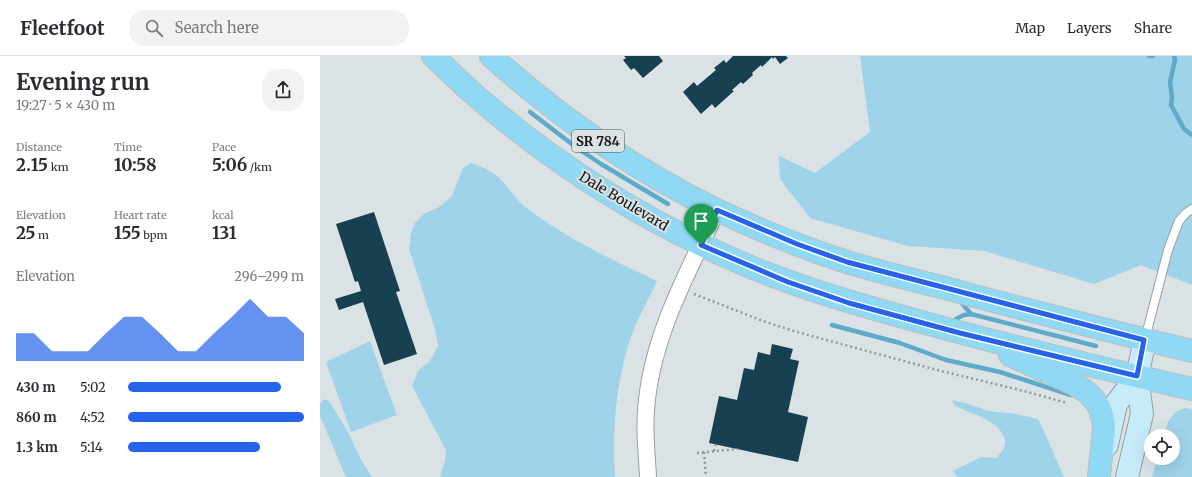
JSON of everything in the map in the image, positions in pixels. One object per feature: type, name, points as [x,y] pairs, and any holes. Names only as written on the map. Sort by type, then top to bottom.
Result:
[{"type":"main road","name":"Dale Boulevard","points":[[433,56],[476,96],[522,134],[563,164],[648,217],[701,245],[788,282],[836,298],[960,333],[1192,389]]},
{"type":"main road","name":"SR 784","points":[[491,56],[515,78],[581,130],[618,155],[672,187],[717,210],[797,244],[847,262],[1144,340],[1192,351]]},
{"type":"main road","points":[[960,333],[1073,383],[1086,390],[1092,396],[1101,411],[1104,420],[1099,477]]},
{"type":"main road","points":[[1127,477],[1142,414],[1137,376],[1144,340]]},
{"type":"main road","points":[[1099,477],[1116,404],[1137,376]]},
{"type":"street","points":[[648,477],[646,410],[651,371],[660,336],[717,210]]},
{"type":"lane","points":[[1144,340],[1168,250],[1179,221],[1192,209]]},
{"type":"path","points":[[681,288],[748,316],[797,332],[1071,404]]},
{"type":"path","points":[[714,451],[716,444]]},
{"type":"path","points":[[697,453],[738,449]]},
{"type":"path","points":[[704,452],[706,477]]},
{"type":"shaded area","points":[[860,56],[1192,56],[1192,285],[1141,265],[1094,284],[984,251],[908,246],[810,218],[780,179],[779,156],[815,173],[870,132]]},
{"type":"shaded area","points":[[471,163],[485,168],[502,180],[524,206],[555,228],[606,256],[657,281],[632,334],[622,369],[616,405],[614,441],[615,477],[440,477],[445,461],[446,450],[412,386],[418,371],[430,361],[438,346],[435,329],[409,249],[414,224],[425,213],[438,208],[452,196],[463,168]]},
{"type":"shaded area","points":[[370,341],[397,415],[351,432],[326,362]]},
{"type":"shaded area","points":[[324,399],[330,402],[372,477],[346,477],[320,416],[320,404]]},
{"type":"shaded area","points":[[952,400],[989,411],[1016,414],[1038,419],[1064,477],[957,477],[953,471],[981,457],[997,458],[1003,448],[1005,439],[1002,432],[996,426],[979,416],[955,406]]},
{"type":"shaded area","points":[[1186,408],[1192,409],[1192,477],[1152,477],[1155,465],[1180,465],[1180,429],[1166,429],[1170,418],[1176,412]]},
{"type":"building","points":[[624,56],[659,56],[663,61],[643,78],[634,68],[631,70],[623,60],[626,58]]},
{"type":"building","points":[[733,56],[786,56],[788,58],[780,64],[775,57],[773,59],[772,57],[762,67],[761,65],[752,73],[753,75],[743,84],[741,82],[732,90],[734,91],[715,108],[712,104],[701,114],[683,92],[694,82],[697,86],[716,70],[714,68],[724,60],[726,63]]},
{"type":"building","points":[[374,212],[400,291],[396,292],[417,354],[384,365],[363,302],[339,310],[335,299],[361,291],[358,281],[355,282],[336,224]]},
{"type":"building","points":[[772,344],[793,349],[790,359],[799,361],[788,412],[808,417],[798,462],[709,443],[719,396],[737,400],[744,368],[754,370],[758,352],[770,355]]},
{"type":"waterway","points":[[1174,56],[1175,60],[1170,82],[1172,97],[1171,105],[1184,129],[1192,135]]},
{"type":"waterway","points":[[530,112],[577,148],[668,204]]},
{"type":"waterway","points":[[959,300],[971,314]]},
{"type":"waterway","points":[[956,319],[964,315],[971,314],[1096,346]]},
{"type":"waterway","points":[[832,325],[900,343],[946,360],[1000,372],[1071,395]]},
{"type":"route","points":[[717,210],[751,226],[847,262],[1144,340],[1137,376],[960,333],[849,303],[788,282],[701,245],[717,210]]}]
